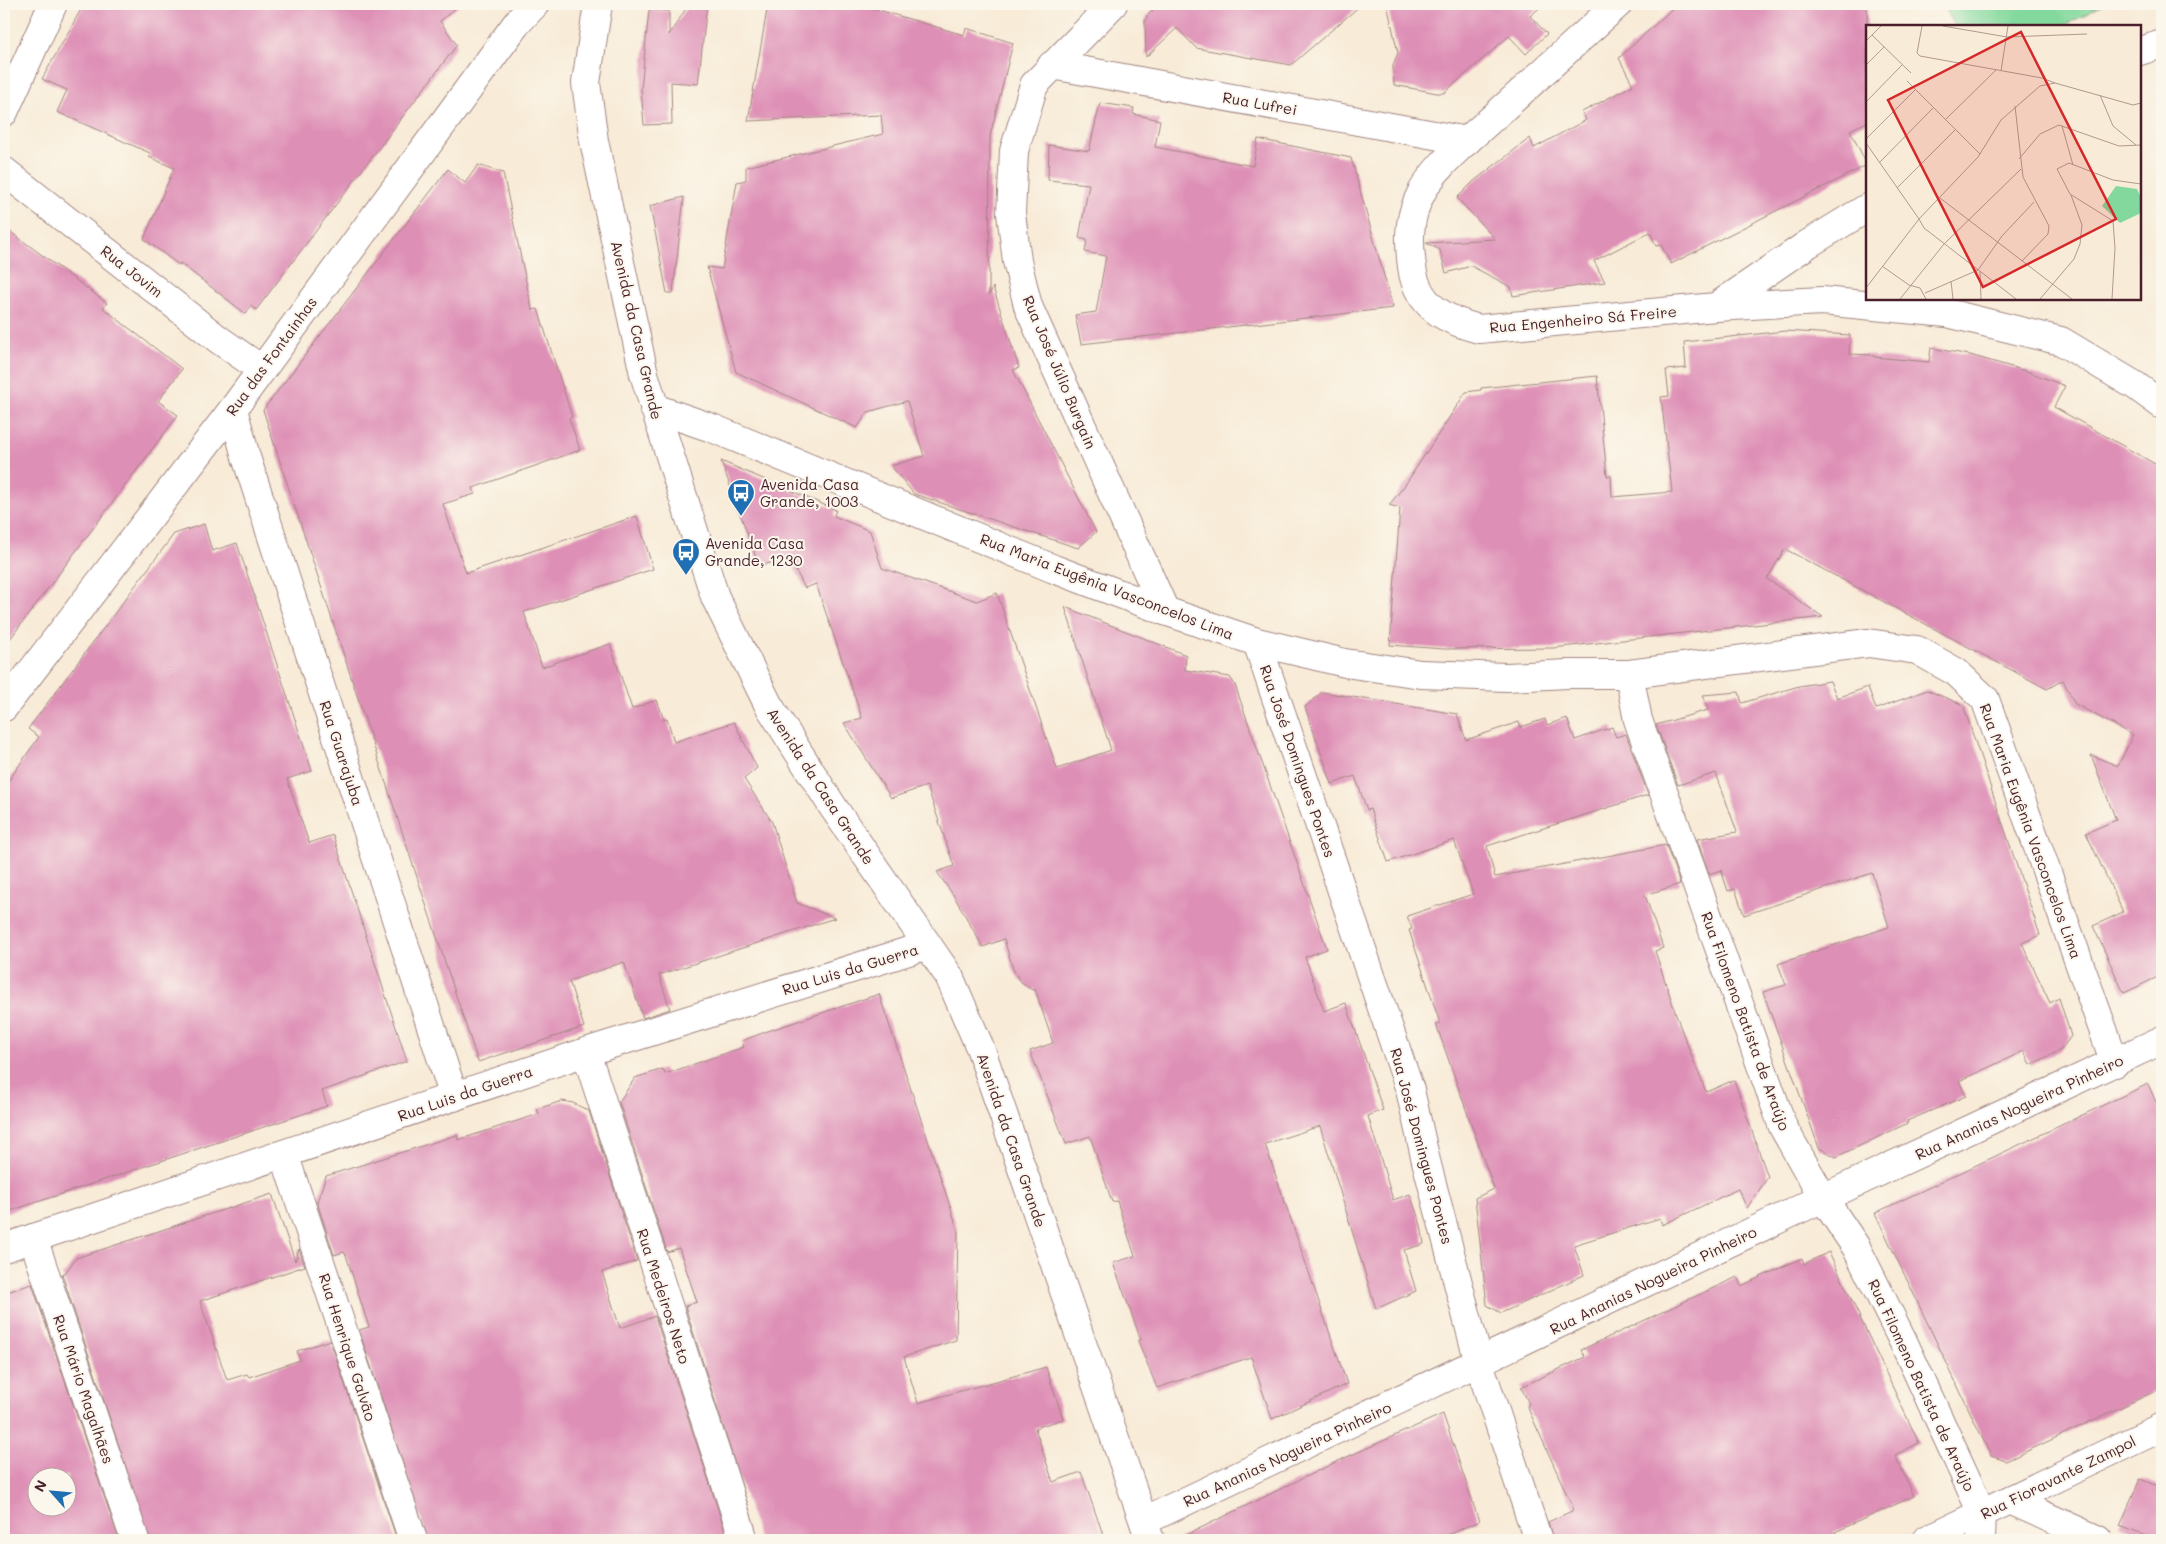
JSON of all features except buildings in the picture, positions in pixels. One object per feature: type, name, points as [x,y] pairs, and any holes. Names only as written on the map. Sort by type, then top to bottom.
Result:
[{"type":"street","points":[[4,112],[53,4]]},
{"type":"street","name":"Rua das Fontainhas","points":[[4,707],[233,409],[517,23],[535,4]]},
{"type":"street","name":"Avenida da Casa Grande","points":[[598,4],[586,83],[594,141],[644,374],[715,597],[768,704],[833,807],[950,976],[981,1050],[1147,1531]]},
{"type":"street","name":"Rua José Júlio Burgain","points":[[1112,4],[1052,64],[1034,85],[1014,151],[1011,213],[1017,261],[1028,306],[1165,611]]},
{"type":"street","name":"Rua Engenheiro Sá Freire","points":[[1618,4],[1467,141],[1434,174],[1418,200],[1408,235],[1413,279],[1433,310],[1452,322],[1479,329],[1716,307],[1808,244],[1866,209]]},
{"type":"street","points":[[2141,51],[2162,44]]},
{"type":"street","name":"Rua Lufrei","points":[[1052,64],[1467,141]]},
{"type":"street","name":"Rua Jovim","points":[[4,171],[218,339],[261,369]]},
{"type":"street","points":[[1716,307],[1822,301],[1947,314],[2060,341],[2136,386],[2162,405]]},
{"type":"street","name":"Rua Maria Eugênia Vasconcelos Lima","points":[[654,408],[712,428],[1045,565],[1165,611],[1257,642],[1345,663],[1421,674],[1507,677],[1629,674],[1868,643],[1917,650],[1956,672],[1985,699],[2115,1063]]},
{"type":"street","name":"Rua Guarajuba","points":[[233,409],[246,457],[454,1097]]},
{"type":"street","name":"Rua José Domingues Pontes","points":[[1257,642],[1410,1090],[1426,1161],[1480,1363],[1538,1540]]},
{"type":"street","name":"Rua Filomeno Batista de Araújo","points":[[1629,674],[1638,720],[1783,1128],[1823,1198],[1856,1247],[1903,1341],[1982,1513]]},
{"type":"street","name":"Rua Luis da Guerra","points":[[4,1248],[586,1052],[928,945]]},
{"type":"street","name":"Rua Ananias Nogueira Pinheiro","points":[[1147,1531],[1480,1363],[1823,1198],[2162,1040]]},
{"type":"street","name":"Rua Medeiros Neto","points":[[586,1052],[744,1540]]},
{"type":"street","name":"Rua Henrique Galvão","points":[[284,1154],[413,1540]]},
{"type":"street","name":"Rua Mário Magalhães","points":[[33,1238],[135,1540]]},
{"type":"street","name":"Rua Fioravante Zampol","points":[[1926,1540],[2162,1427]]},
{"type":"street","points":[[2010,1500],[2098,1540]]},
{"type":"street","points":[[1981,1540],[1982,1513]]},
{"type":"green space","points":[[1943,4],[2104,4],[2066,25],[1954,25]]},
{"type":"place","name":"Avenida Casa Grande, 1003","points":[[741,517]]},
{"type":"place","name":"Avenida Casa Grande, 1230","points":[[686,576]]}]
